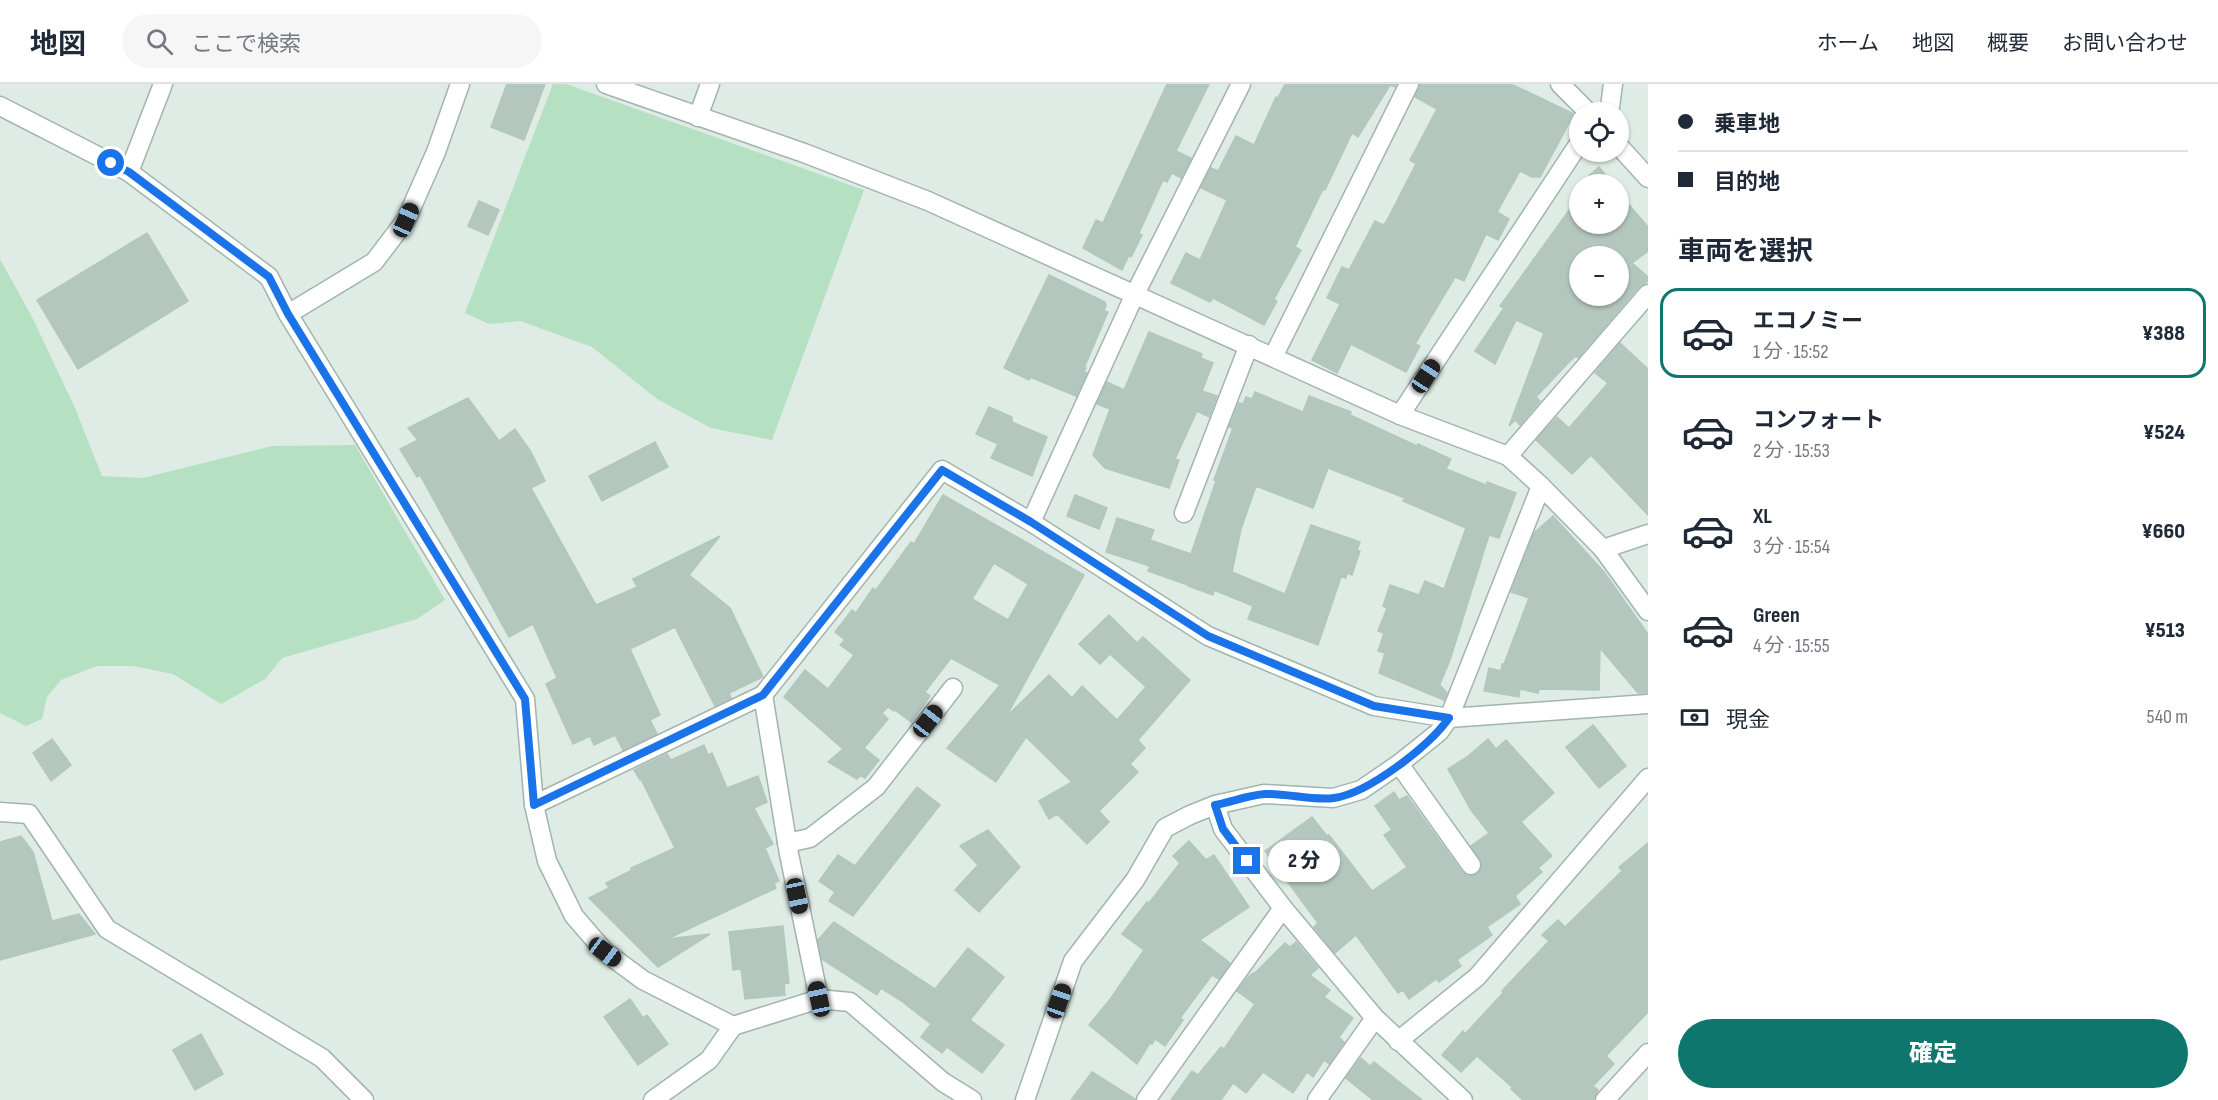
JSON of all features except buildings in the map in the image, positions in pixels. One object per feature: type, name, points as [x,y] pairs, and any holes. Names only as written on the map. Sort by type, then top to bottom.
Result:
[{"type":"street","points":[[129,172],[163,84]]},
{"type":"street","points":[[288,314],[374,262],[406,220],[436,152],[460,84]]},
{"type":"street","points":[[606,84],[804,153],[928,201],[1400,415],[1508,456],[1603,549],[1648,611]]},
{"type":"street","points":[[698,117],[710,84]]},
{"type":"street","points":[[1031,522],[1136,294],[1241,84]]},
{"type":"street","points":[[1273,357],[1409,84]]},
{"type":"street","points":[[1560,84],[1578,102]]},
{"type":"street","points":[[1611,102],[1613,84]]},
{"type":"street","points":[[0,106],[129,172],[269,277],[288,314],[525,699],[534,805],[547,861],[574,916],[605,952],[643,980],[733,1026]]},
{"type":"street","points":[[1629,157],[1648,178]]},
{"type":"street","points":[[1400,415],[1569,159]]},
{"type":"street","points":[[1508,456],[1648,294]]},
{"type":"street","points":[[1184,513],[1249,345]]},
{"type":"street","points":[[534,805],[763,695],[942,470],[1031,522],[1208,636],[1374,706],[1449,718],[1648,704]]},
{"type":"street","points":[[1025,1100],[1073,961],[1135,880],[1165,828],[1190,814],[1215,805],[1264,794],[1333,798],[1361,790],[1399,764],[1439,732],[1449,718],[1541,486]]},
{"type":"street","points":[[1603,549],[1648,534]]},
{"type":"street","points":[[787,843],[810,838],[876,787],[954,688]]},
{"type":"street","points":[[763,695],[787,843],[819,999]]},
{"type":"street","points":[[1399,764],[1471,865]]},
{"type":"street","points":[[1398,1041],[1477,976],[1648,778]]},
{"type":"street","points":[[1215,805],[1223,829],[1283,909],[1375,1018],[1463,1100]]},
{"type":"street","points":[[0,812],[29,814],[107,929],[322,1058],[364,1100]]},
{"type":"street","points":[[1146,1100],[1283,909]]},
{"type":"street","points":[[653,1100],[709,1060],[733,1026],[819,999],[850,1002],[943,1082],[972,1100]]},
{"type":"street","points":[[1317,1100],[1375,1018]]},
{"type":"street","points":[[1605,1100],[1648,1053]]},
{"type":"green space","points":[[553,84],[566,84],[864,190],[772,440],[711,428],[657,399],[592,347],[520,321],[489,324],[465,313]]},
{"type":"green space","points":[[0,259],[33,319],[75,408],[102,476],[143,478],[272,446],[355,445],[445,600],[417,619],[282,658],[265,679],[221,704],[173,674],[133,666],[97,666],[61,680],[47,697],[42,719],[26,726],[0,713]]},
{"type":"route","points":[[111,163],[129,172],[269,277],[288,314],[525,699],[534,805],[763,695],[942,470],[1031,522],[1208,636],[1374,706],[1449,718],[1439,732],[1399,764],[1361,790],[1333,798],[1264,794],[1215,805],[1223,829],[1247,861]]}]
